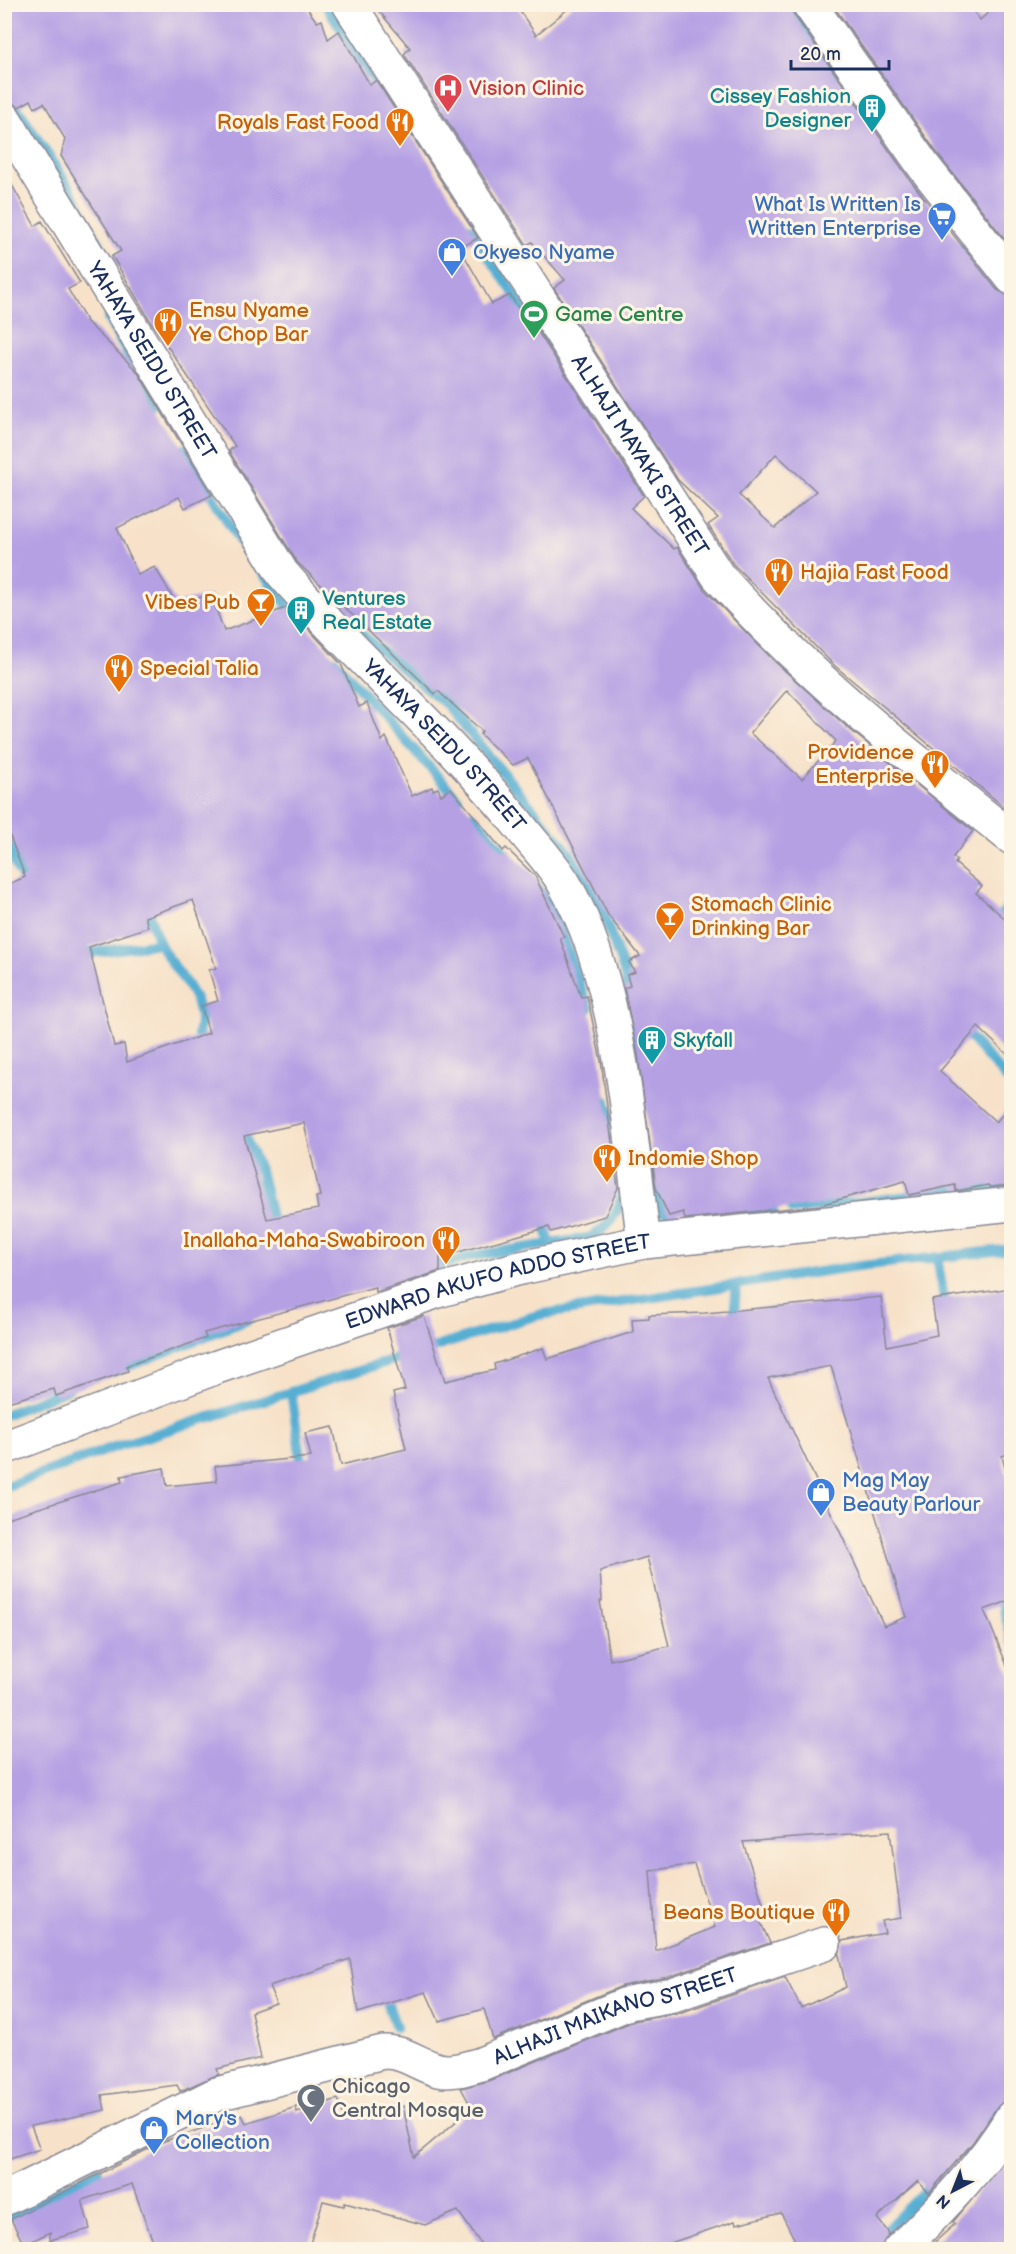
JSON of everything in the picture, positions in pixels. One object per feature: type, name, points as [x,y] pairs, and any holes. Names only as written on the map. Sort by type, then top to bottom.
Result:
[{"type":"street","name":"ALHAJI MAYAKI STREET","points":[[349,4],[718,576],[788,650],[931,773],[1011,838]]},
{"type":"street","points":[[809,4],[925,168],[1011,278]]},
{"type":"street","name":"YAHAYA SEIDU STREET","points":[[4,118],[282,573],[313,609],[483,781],[565,885],[589,939],[607,992],[644,1242]]},
{"type":"street","name":"EDWARD AKUFO ADDO STREET","points":[[4,1448],[217,1367],[441,1290],[516,1269],[644,1242],[1011,1204]]},
{"type":"street","name":"ALHAJI MAIKANO STREET","points":[[4,2199],[217,2094],[383,2052],[395,2051],[440,2070],[458,2070],[481,2064],[629,2003],[673,1995],[824,1944]]},
{"type":"street","points":[[899,2250],[926,2224],[984,2156],[1011,2117]]},
{"type":"building","points":[[21,4],[304,4],[317,22],[322,20],[328,39],[339,31],[370,85],[376,80],[478,238],[460,248],[492,304],[510,295],[521,312],[524,310],[644,496],[631,508],[674,549],[677,547],[704,589],[773,660],[847,727],[973,831],[953,857],[957,860],[955,863],[982,886],[976,893],[1011,924],[1011,1058],[978,1027],[940,1071],[996,1122],[1011,1105],[1011,1185],[990,1187],[988,1185],[956,1191],[955,1185],[909,1195],[905,1181],[820,1205],[685,1219],[683,1212],[669,1216],[656,1188],[638,1055],[624,988],[630,986],[627,975],[635,972],[629,962],[640,956],[608,915],[528,758],[513,765],[480,734],[482,731],[438,691],[435,694],[297,562],[229,451],[235,446],[151,322],[112,256],[121,251],[61,156],[65,139],[44,103],[35,108],[31,100],[19,107],[4,99],[4,14]],"holes":[[[787,690],[836,741],[802,779],[750,733]]]},
{"type":"building","points":[[373,4],[515,4],[536,35],[574,4],[790,4],[794,15],[910,180],[997,290],[1011,296],[1011,799],[1004,807],[835,666],[733,564],[708,525],[718,518],[678,480],[554,288],[565,280],[532,242],[527,245],[404,54],[410,48]],"holes":[[[776,454],[816,491],[775,528],[739,495]]]},
{"type":"building","points":[[832,4],[968,4],[980,20],[998,4],[1011,4],[1011,247],[940,157]]},
{"type":"building","points":[[4,171],[35,226],[42,221],[80,283],[68,289],[87,322],[137,371],[212,495],[185,508],[179,497],[117,528],[138,575],[155,567],[176,603],[211,595],[224,631],[288,607],[341,664],[359,707],[367,703],[382,741],[386,737],[412,796],[432,787],[433,790],[438,788],[441,795],[451,788],[503,851],[506,848],[535,876],[564,937],[560,938],[581,997],[587,996],[601,1061],[618,1188],[605,1216],[551,1232],[549,1227],[440,1257],[440,1271],[376,1292],[375,1287],[204,1333],[206,1338],[126,1366],[128,1371],[56,1396],[54,1389],[4,1403],[4,886],[25,877],[4,820]],"holes":[[[193,900],[216,968],[209,970],[218,1001],[201,1006],[209,1033],[127,1062],[124,1044],[114,1046],[89,947],[148,927],[145,917]],[[304,1123],[320,1196],[316,1197],[318,1209],[267,1219],[244,1136]]]},
{"type":"building","points":[[1011,1288],[1011,1453],[1002,1456],[1011,1493],[1011,1600],[984,1610],[1011,1675],[1011,2099],[997,2107],[973,2142],[929,2193],[918,2181],[877,2218],[889,2233],[881,2250],[800,2250],[781,2213],[736,2224],[735,2221],[650,2250],[485,2250],[458,2211],[425,2225],[345,2203],[344,2206],[323,2201],[308,2250],[156,2250],[132,2184],[82,2200],[90,2229],[50,2240],[50,2232],[24,2245],[11,2219],[162,2142],[242,2115],[246,2123],[296,2107],[297,2112],[338,2099],[344,2117],[403,2106],[414,2157],[472,2108],[461,2088],[488,2081],[634,2021],[679,2013],[785,1977],[801,2008],[846,1987],[839,1955],[842,1941],[885,1933],[882,1921],[901,1918],[890,1831],[743,1842],[764,1907],[755,1910],[770,1943],[668,1977],[622,1986],[493,2039],[484,2009],[439,2021],[426,1992],[358,2013],[350,1959],[269,1986],[276,2003],[251,2012],[261,2058],[217,2069],[219,2074],[180,2091],[177,2085],[102,2095],[105,2110],[31,2126],[40,2149],[4,2161],[4,1519],[122,1482],[121,1476],[164,1468],[167,1486],[217,1481],[215,1466],[311,1457],[305,1433],[333,1427],[341,1465],[406,1449],[393,1393],[405,1390],[387,1328],[424,1316],[445,1381],[495,1370],[494,1364],[543,1348],[547,1359],[633,1332],[632,1319],[649,1318],[649,1315],[705,1313],[881,1297],[887,1346],[937,1335],[932,1300]],"holes":[[[831,1366],[906,1617],[884,1626],[768,1378]],[[647,1557],[669,1646],[610,1660],[600,1601],[602,1601],[600,1571]],[[694,1864],[715,1927],[656,1951],[650,1871]]]},
{"type":"building","points":[[1011,2152],[1011,2250],[926,2250],[955,2224],[953,2222]]},
{"type":"waterway","points":[[325,4],[390,103]]},
{"type":"waterway","points":[[788,4],[835,74]]},
{"type":"waterway","points":[[8,94],[70,189],[104,252]]},
{"type":"waterway","points":[[469,228],[557,356]]},
{"type":"waterway","points":[[963,248],[1012,307]]},
{"type":"waterway","points":[[108,319],[158,407]]},
{"type":"waterway","points":[[184,449],[241,544],[298,620]]},
{"type":"waterway","points":[[351,626],[447,705],[569,853],[605,919],[624,971],[630,1000]]},
{"type":"waterway","points":[[335,661],[458,799]]},
{"type":"waterway","points":[[472,815],[511,860]]},
{"type":"waterway","points":[[4,832],[15,864],[30,891]]},
{"type":"waterway","points":[[534,884],[556,914],[588,1009]]},
{"type":"waterway","points":[[146,901],[159,942],[194,997],[200,1021],[198,1034],[203,1047]]},
{"type":"waterway","points":[[993,924],[1012,903]]},
{"type":"waterway","points":[[77,955],[159,943]]},
{"type":"waterway","points":[[634,1025],[634,1060]]},
{"type":"waterway","points":[[960,1026],[1012,1085]]},
{"type":"waterway","points":[[427,1269],[472,1256],[588,1238],[606,1226],[618,1209],[622,1195],[619,1164],[606,1101]]},
{"type":"waterway","points":[[246,1139],[261,1174],[274,1230]]},
{"type":"waterway","points":[[649,1164],[661,1210],[682,1223],[693,1222]]},
{"type":"waterway","points":[[792,1210],[1012,1184]]},
{"type":"waterway","points":[[726,1217],[773,1212]]},
{"type":"waterway","points":[[542,1214],[550,1243]]},
{"type":"waterway","points":[[4,1487],[120,1445],[538,1315],[851,1267],[1012,1249]]},
{"type":"waterway","points":[[937,1257],[946,1310]]},
{"type":"waterway","points":[[734,1324],[736,1284]]},
{"type":"waterway","points":[[113,1372],[247,1320]]},
{"type":"waterway","points":[[4,1415],[68,1389]]},
{"type":"waterway","points":[[291,1392],[303,1471]]},
{"type":"waterway","points":[[999,1590],[1012,1641]]},
{"type":"waterway","points":[[383,1991],[396,2027]]},
{"type":"waterway","points":[[983,2121],[1012,2095]]},
{"type":"waterway","points":[[4,2218],[98,2171]]},
{"type":"waterway","points":[[878,2238],[935,2181]]},
{"type":"place","name":"Vision Clinic","points":[[448,114]]},
{"type":"place","name":"Cissey Fashion Designer","points":[[872,134]]},
{"type":"place","name":"Royals Fast Food","points":[[400,148]]},
{"type":"place","name":"What Is Written Is Written Enterprise","points":[[942,242]]},
{"type":"place","name":"Okyeso Nyame","points":[[452,278]]},
{"type":"place","name":"Game Centre","points":[[534,340]]},
{"type":"place","name":"Ensu Nyame Ye Chop Bar","points":[[168,348]]},
{"type":"place","name":"Hajia Fast Food","points":[[779,598]]},
{"type":"place","name":"Vibes Pub","points":[[261,628]]},
{"type":"place","name":"Ventures Real Estate","points":[[301,636]]},
{"type":"place","name":"Special Talia","points":[[119,694]]},
{"type":"place","name":"Providence Enterprise","points":[[935,790]]},
{"type":"place","name":"Stomach Clinic Drinking Bar","points":[[670,942]]},
{"type":"place","name":"Skyfall","points":[[652,1066]]},
{"type":"place","name":"Indomie Shop","points":[[607,1184]]},
{"type":"place","name":"Inallaha-Maha-Swabiroon","points":[[446,1266]]},
{"type":"place","name":"Mag May Beauty Parlour","points":[[821,1518]]},
{"type":"place","name":"Beans Boutique","points":[[836,1938]]},
{"type":"place","name":"Chicago Central Mosque","points":[[311,2124]]},
{"type":"place","name":"Mary's Collection","points":[[154,2156]]}]
